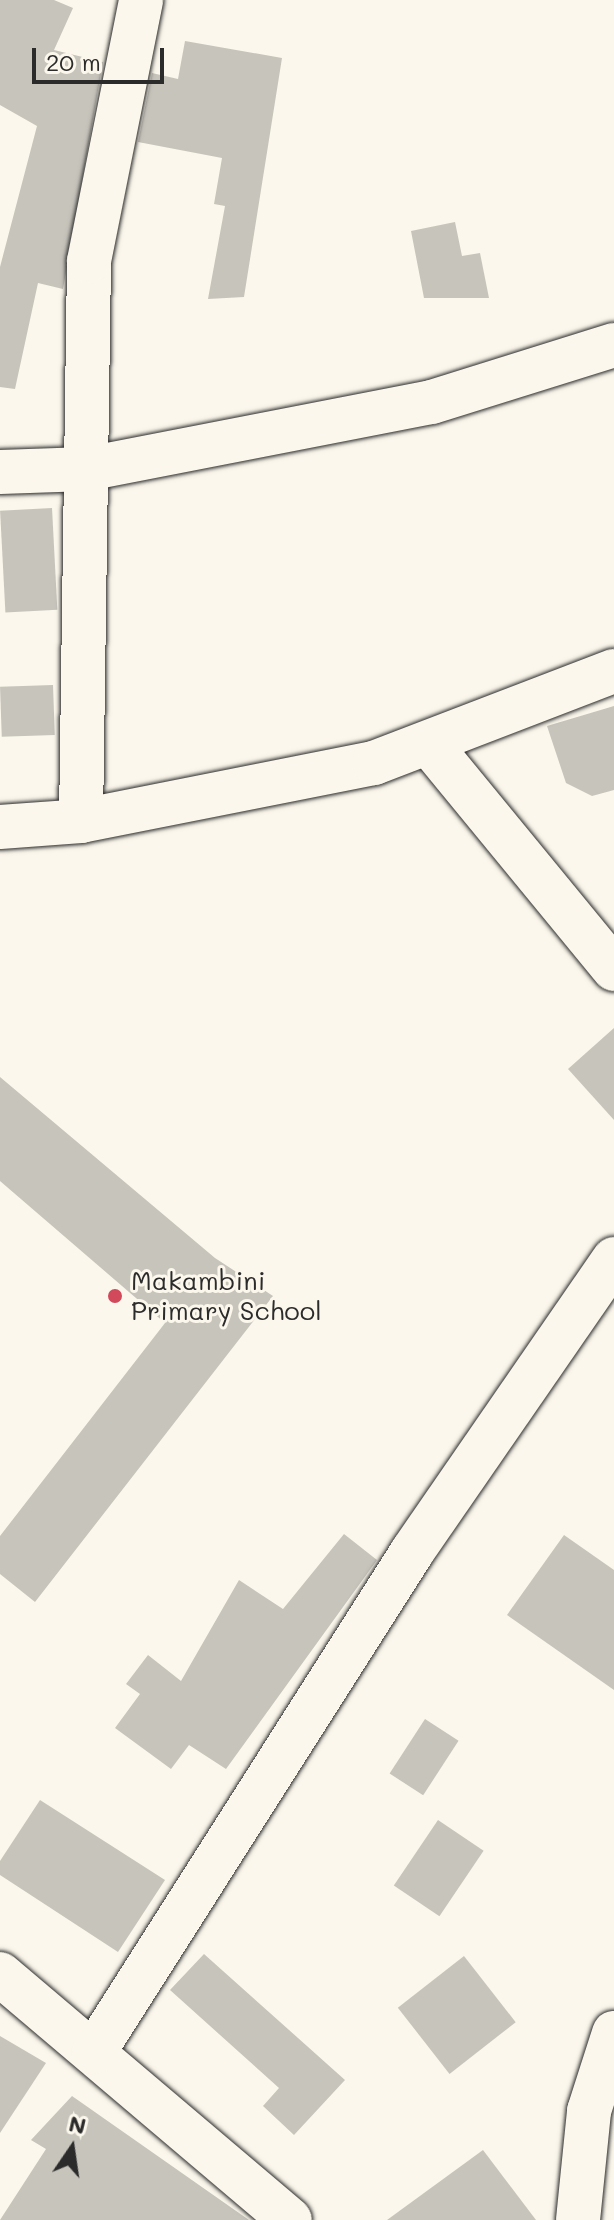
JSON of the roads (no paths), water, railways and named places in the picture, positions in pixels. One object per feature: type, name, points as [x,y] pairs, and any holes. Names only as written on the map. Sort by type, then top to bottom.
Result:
[{"type":"street","points":[[81,821],[89,261],[141,0]]},
{"type":"street","points":[[0,472],[87,469],[432,402],[614,345]]},
{"type":"street","points":[[0,827],[81,821],[374,763],[430,745],[614,671]]},
{"type":"street","points":[[430,745],[614,969]]},
{"type":"street","points":[[94,2052],[412,1552],[614,1259]]},
{"type":"street","points":[[0,1974],[290,2220]]},
{"type":"street","points":[[578,2220],[589,2111],[614,2033]]},
{"type":"place","name":"Makambini Primary School","points":[[115,1296]]}]
